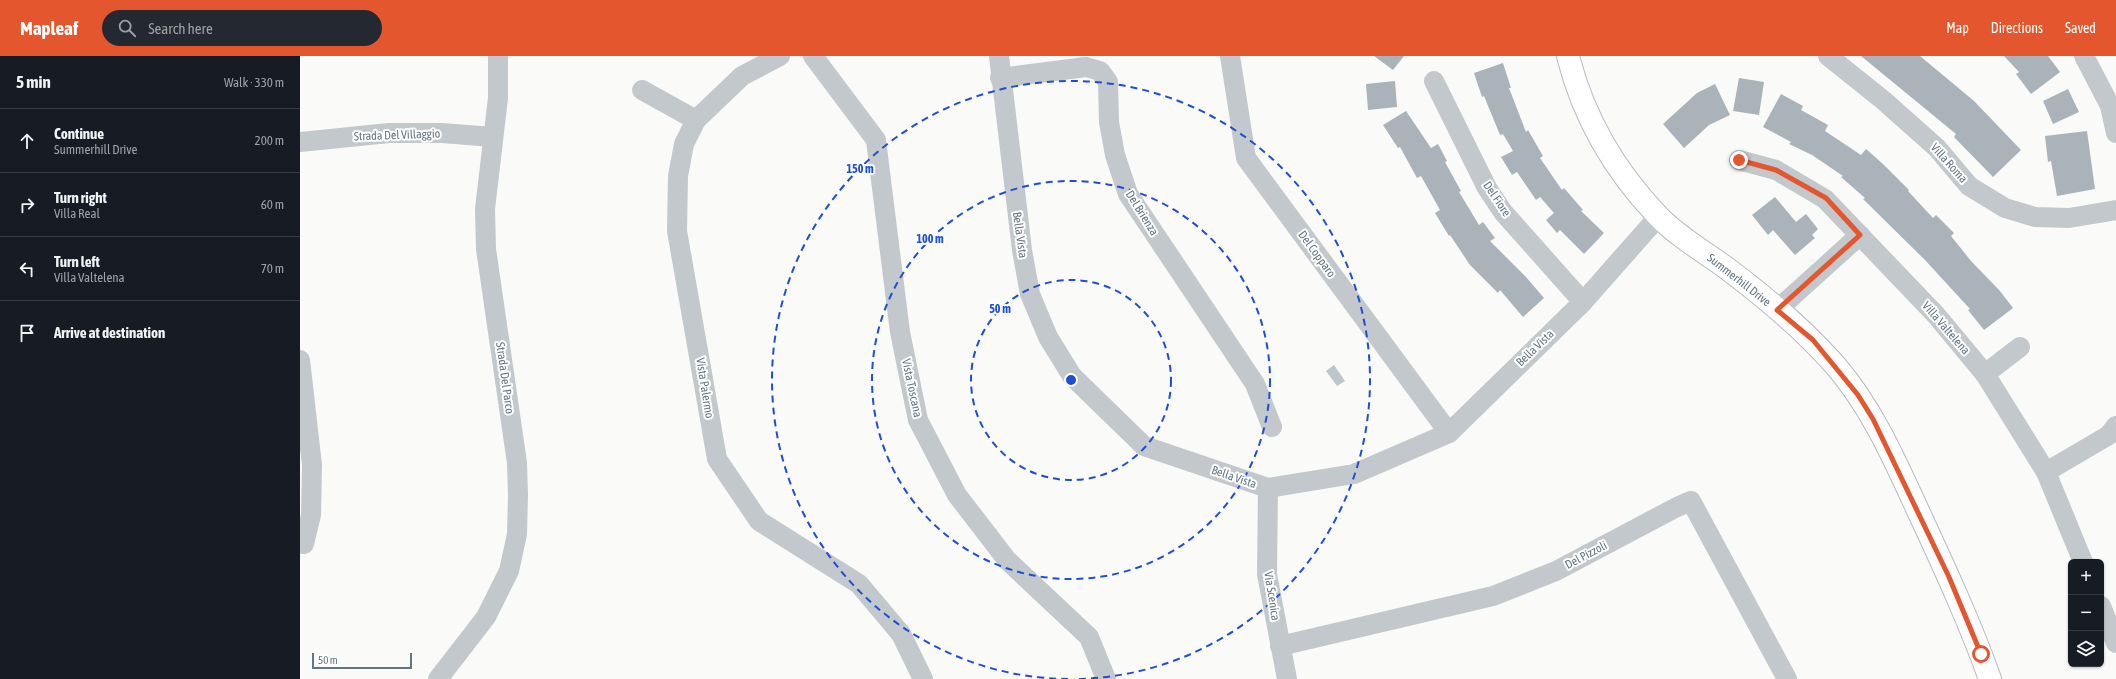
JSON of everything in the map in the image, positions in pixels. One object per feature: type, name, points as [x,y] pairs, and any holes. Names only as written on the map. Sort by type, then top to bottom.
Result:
[{"type":"main road","name":"Summerhill Drive","points":[[1568,56],[1582,103],[1603,144],[1626,179],[1658,217],[1813,340],[1858,395],[1873,419],[1966,614],[1990,679]]},
{"type":"street","name":"Strada Del Parco","points":[[438,679],[486,617],[509,571],[516,534],[518,495],[517,463],[486,249],[485,208],[498,98],[498,56]]},
{"type":"street","name":"Vista Palermo","points":[[780,56],[742,76],[696,120],[684,144],[678,176],[677,230],[717,459],[759,521],[859,584],[901,634],[923,679]]},
{"type":"street","name":"Vista Toscana","points":[[813,56],[876,140],[900,332],[918,420],[957,495],[1008,560],[1089,637],[1106,679]]},
{"type":"street","name":"Bella Vista","points":[[999,56],[1000,78],[1022,250],[1030,294],[1048,338],[1072,376],[1144,446],[1268,488],[1354,474],[1449,433],[1583,302],[1658,217]]},
{"type":"street","name":"Del Copparo","points":[[1230,56],[1246,158],[1449,433]]},
{"type":"street","name":"Villa Roma","points":[[1828,56],[1883,100],[1937,148],[1969,186],[2005,208],[2035,217],[2069,218],[2116,210]]},
{"type":"street","points":[[2084,56],[2110,106],[2116,133]]},
{"type":"street","name":"Del Brienza","points":[[1000,78],[1086,67],[1100,71],[1108,82],[1108,122],[1115,155],[1128,194],[1255,384],[1272,427]]},
{"type":"street","name":"Del Fiore","points":[[1434,81],[1487,188],[1503,212],[1583,302]]},
{"type":"street","points":[[642,90],[696,120]]},
{"type":"street","name":"Strada Del Villaggio","points":[[300,142],[389,133],[442,133],[494,137]]},
{"type":"street","name":"Villa Valtelena","points":[[1739,160],[1776,170],[1826,198],[1936,315],[1985,374],[2046,472],[2082,559]]},
{"type":"street","points":[[1777,310],[1860,235]]},
{"type":"street","points":[[1985,374],[2020,348]]},
{"type":"street","points":[[300,360],[312,465],[311,515],[304,544]]},
{"type":"street","points":[[2046,472],[2109,435],[2116,426]]},
{"type":"street","name":"Via Scenica","points":[[1268,488],[1267,574],[1287,679]]},
{"type":"street","name":"Del Pizzoli","points":[[1280,646],[1493,596],[1556,571],[1691,501],[1787,679]]},
{"type":"street","points":[[2104,613],[2116,643]]},
{"type":"shaded area","points":[[1334,365],[1345,381],[1337,386],[1326,371]]},
{"type":"building","points":[[1374,56],[1404,56],[1393,70]]},
{"type":"building","points":[[1861,56],[1920,56],[1974,101],[2021,150],[1993,177],[1954,137],[1956,134]]},
{"type":"building","points":[[2004,56],[2048,56],[2060,72],[2031,94],[2016,74],[2019,72]]},
{"type":"building","points":[[1503,63],[1511,88],[1509,88],[1526,132],[1528,130],[1543,156],[1540,158],[1562,190],[1564,188],[1583,210],[1581,211],[1604,233],[1584,254],[1560,230],[1557,233],[1546,220],[1554,213],[1540,197],[1536,200],[1517,172],[1512,175],[1501,157],[1513,151],[1503,134],[1500,135],[1484,96],[1482,97],[1474,73]]},
{"type":"building","points":[[1739,78],[1764,82],[1759,115],[1733,111]]},
{"type":"building","points":[[1395,81],[1397,107],[1368,110],[1366,84]]},
{"type":"building","points":[[1715,84],[1730,115],[1709,125],[1684,148],[1663,124],[1697,93]]},
{"type":"building","points":[[2068,89],[2079,112],[2053,124],[2043,101]]},
{"type":"building","points":[[1781,94],[1803,106],[1801,110],[1828,125],[1825,131],[1861,155],[1866,149],[1883,164],[1909,190],[1908,191],[1933,218],[1936,215],[1954,233],[1951,236],[1971,261],[2000,291],[2013,308],[1984,330],[1968,310],[1970,309],[1925,260],[1863,199],[1865,198],[1841,177],[1843,176],[1812,155],[1789,144],[1791,142],[1763,127]]},
{"type":"building","points":[[1406,111],[1431,148],[1438,144],[1447,161],[1445,162],[1461,191],[1459,192],[1479,225],[1483,222],[1495,238],[1490,241],[1526,277],[1544,298],[1523,317],[1500,290],[1498,293],[1470,265],[1450,235],[1449,236],[1435,213],[1440,210],[1421,176],[1417,178],[1400,147],[1398,148],[1383,125]]},
{"type":"building","points":[[2087,131],[2095,189],[2057,196],[2051,161],[2048,162],[2045,136]]},
{"type":"building","points":[[1775,197],[1796,222],[1806,214],[1818,229],[1812,235],[1815,238],[1795,255],[1773,230],[1768,235],[1752,215]]},
{"type":"route","points":[[1739,160],[1776,170],[1826,198],[1860,235],[1777,310],[1813,340],[1858,395],[1873,419],[1889,448],[1949,577],[1966,614],[1981,654]]}]
